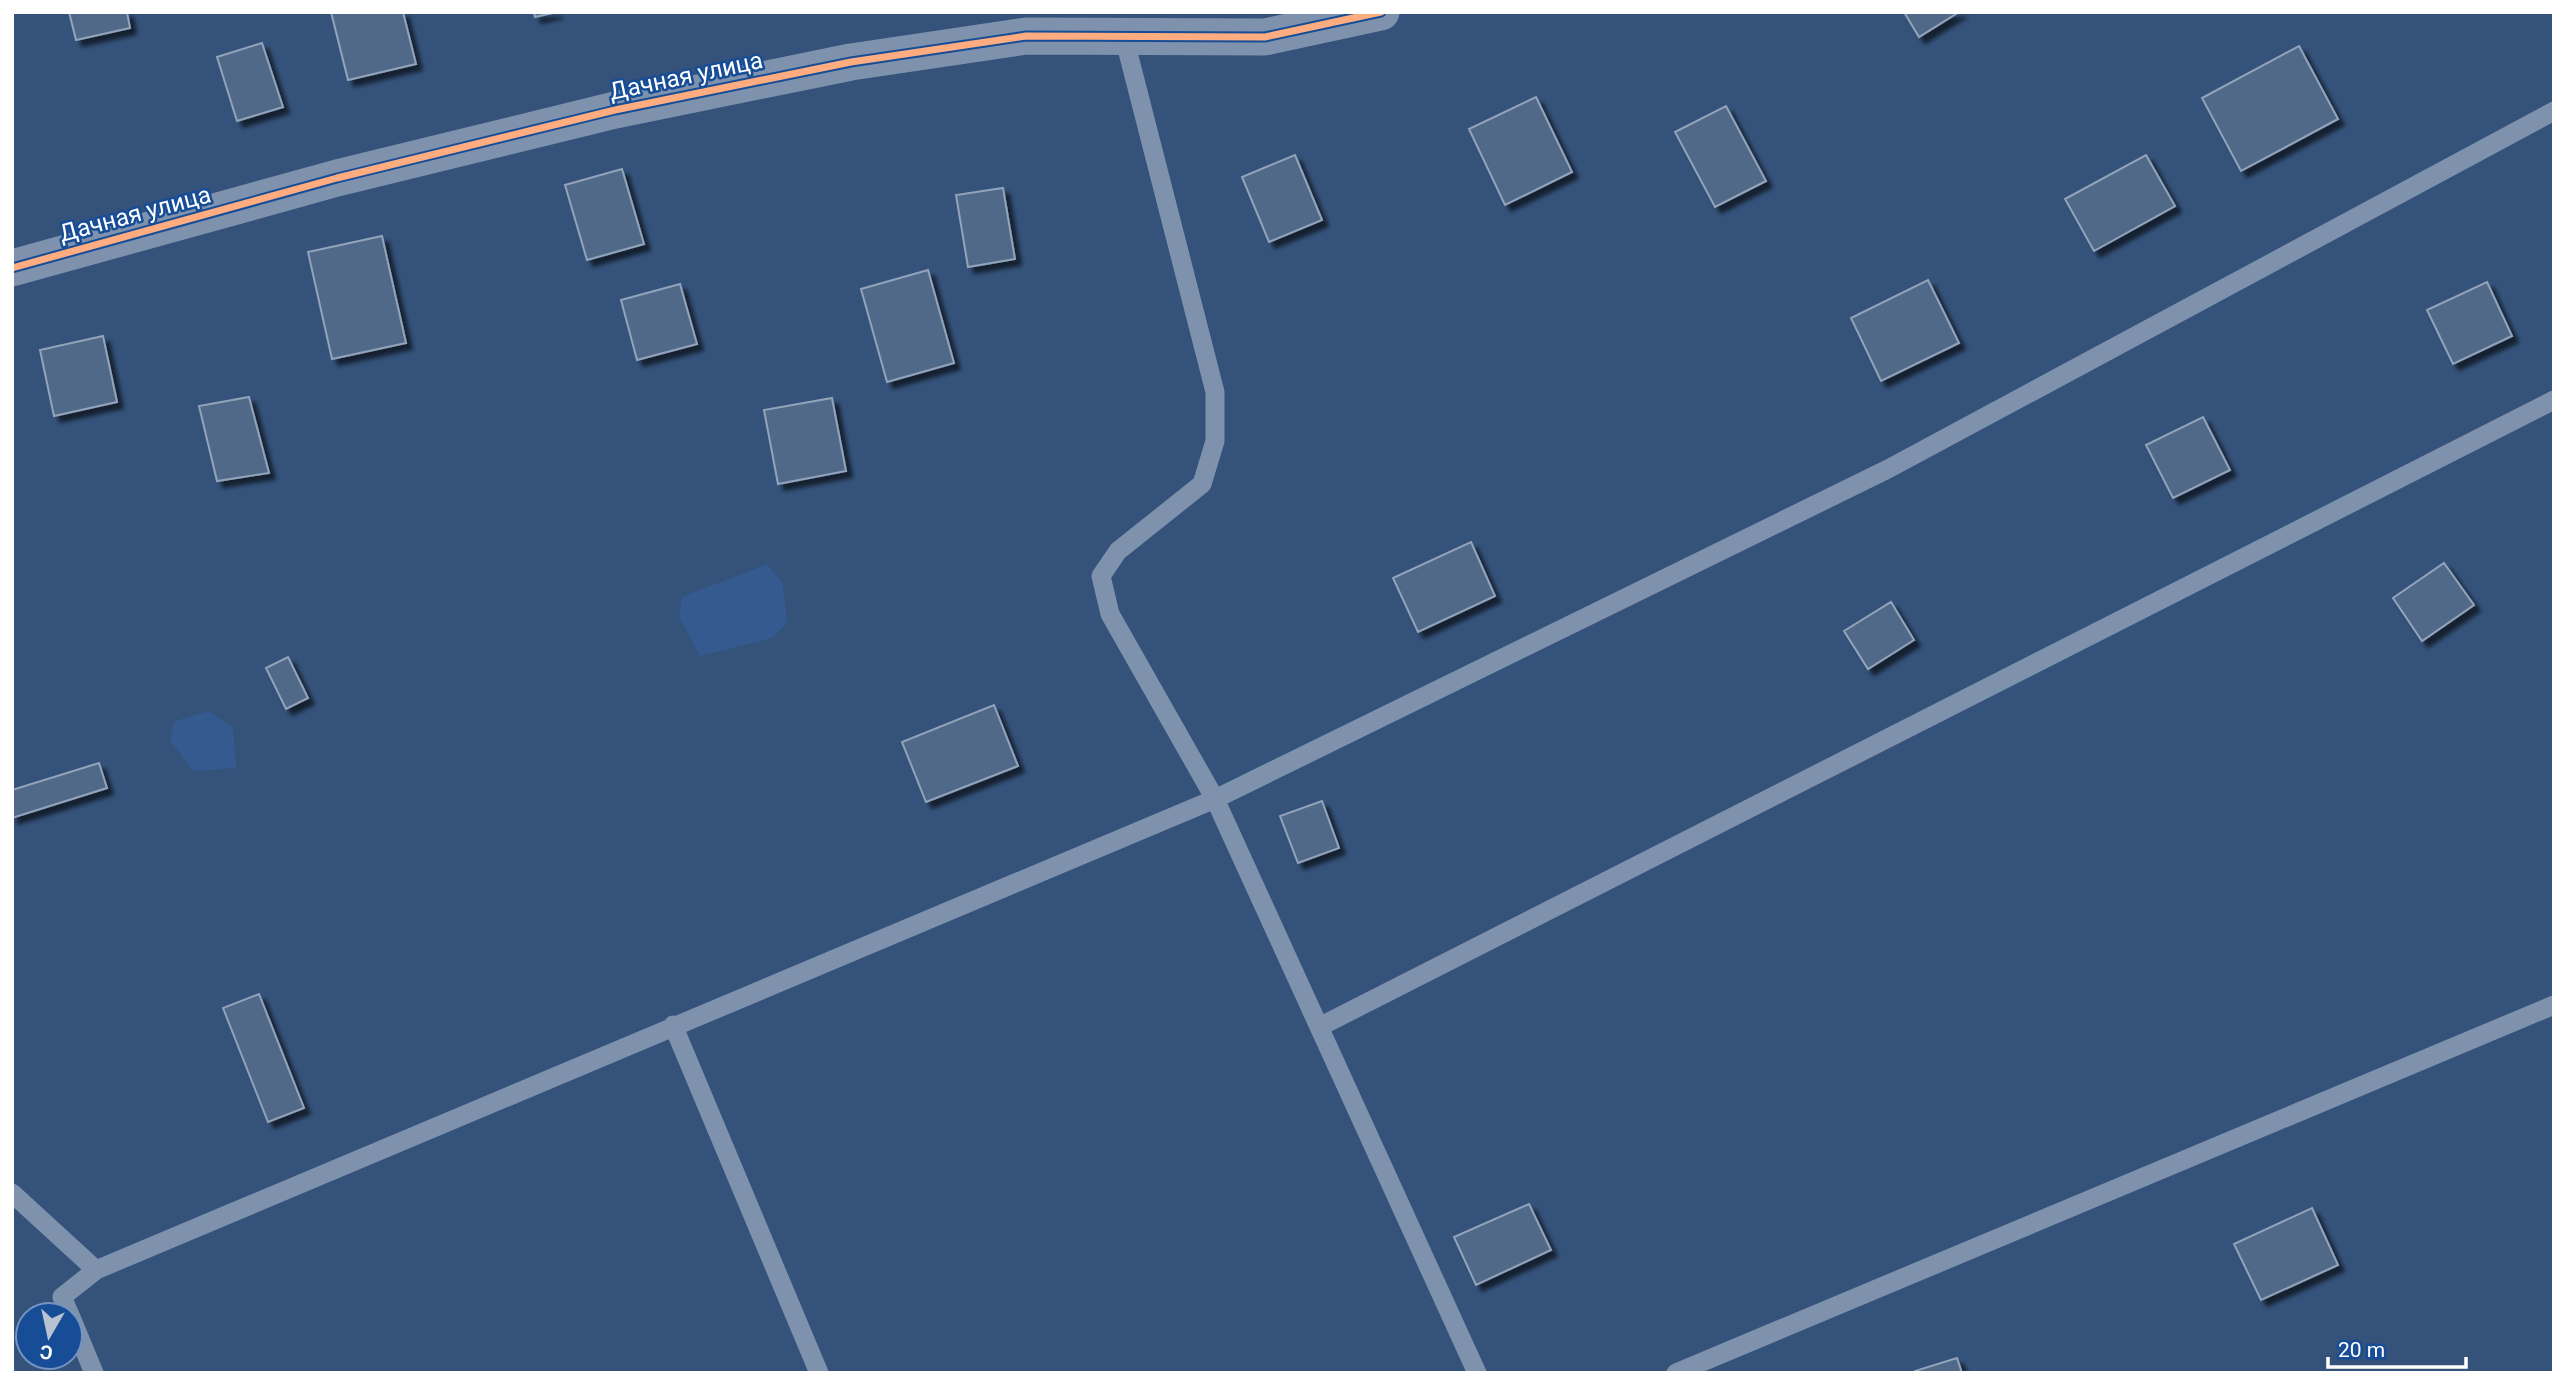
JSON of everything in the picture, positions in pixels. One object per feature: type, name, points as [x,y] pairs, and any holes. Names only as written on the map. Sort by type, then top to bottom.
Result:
[{"type":"street","name":"Дачная улица","points":[[12,268],[337,178],[615,110],[851,62],[1026,36],[1265,37],[1381,12]]},
{"type":"lane","points":[[1124,37],[1215,392],[1215,441],[1202,484],[1118,551],[1101,576],[1110,614],[1215,799],[1476,1373]]},
{"type":"lane","points":[[64,1301],[62,1297],[96,1270],[1215,799],[1888,469],[2554,111]]},
{"type":"lane","points":[[1319,1027],[2554,400]]},
{"type":"lane","points":[[1676,1373],[2554,1005]]},
{"type":"lane","points":[[673,1025],[819,1373]]},
{"type":"lane","points":[[12,1193],[96,1270]]},
{"type":"lane","points":[[84,1349],[94,1373]]},
{"type":"water","points":[[767,564],[783,584],[787,623],[772,638],[700,656],[679,617],[682,597]]},
{"type":"water","points":[[209,711],[233,728],[236,768],[194,771],[170,741],[175,721]]},
{"type":"building","points":[[69,12],[127,12],[130,28],[76,40]]},
{"type":"building","points":[[331,12],[403,12],[416,64],[348,80]]},
{"type":"building","points":[[534,12],[557,12],[535,17]]},
{"type":"building","points":[[1904,12],[1959,12],[1919,37]]},
{"type":"building","points":[[262,43],[283,107],[237,121],[217,57]]},
{"type":"building","points":[[2299,46],[2338,119],[2241,171],[2202,98]]},
{"type":"building","points":[[1536,97],[1572,172],[1505,205],[1469,129]]},
{"type":"building","points":[[1726,106],[1766,181],[1715,207],[1675,132]]},
{"type":"building","points":[[1295,155],[1322,220],[1269,242],[1242,177]]},
{"type":"building","points":[[2146,155],[2175,206],[2094,251],[2065,199]]},
{"type":"building","points":[[622,169],[644,244],[587,260],[565,185]]},
{"type":"building","points":[[1003,188],[1015,259],[968,267],[956,195]]},
{"type":"building","points":[[382,236],[406,343],[332,359],[308,252]]},
{"type":"building","points":[[928,270],[954,363],[887,382],[861,289]]},
{"type":"building","points":[[1928,280],[1959,343],[1881,381],[1851,318]]},
{"type":"building","points":[[2487,282],[2512,336],[2453,364],[2427,310]]},
{"type":"building","points":[[680,284],[697,344],[637,360],[621,300]]},
{"type":"building","points":[[103,336],[117,402],[54,416],[40,350]]},
{"type":"building","points":[[249,397],[269,473],[217,481],[199,406]]},
{"type":"building","points":[[832,398],[846,471],[778,484],[764,410]]},
{"type":"building","points":[[2203,417],[2230,470],[2173,498],[2146,445]]},
{"type":"building","points":[[1471,542],[1495,596],[1418,632],[1393,578]]},
{"type":"building","points":[[2444,563],[2474,605],[2422,641],[2393,598]]},
{"type":"building","points":[[1891,602],[1914,640],[1868,669],[1844,631]]},
{"type":"building","points":[[288,657],[308,698],[286,709],[266,668]]},
{"type":"building","points":[[994,705],[1018,766],[926,802],[902,742]]},
{"type":"building","points":[[99,763],[107,788],[12,818],[12,790]]},
{"type":"building","points":[[1322,801],[1339,848],[1298,863],[1280,816]]},
{"type":"building","points":[[259,994],[304,1108],[268,1122],[223,1008]]},
{"type":"building","points":[[1529,1204],[1551,1250],[1476,1285],[1454,1237]]},
{"type":"building","points":[[2312,1208],[2338,1265],[2261,1300],[2234,1244]]},
{"type":"building","points":[[1957,1358],[1962,1373],[1915,1371]]},
{"type":"cycle path","points":[[12,268],[337,178],[615,110],[851,62],[1026,36],[1265,37],[1381,12]]}]
